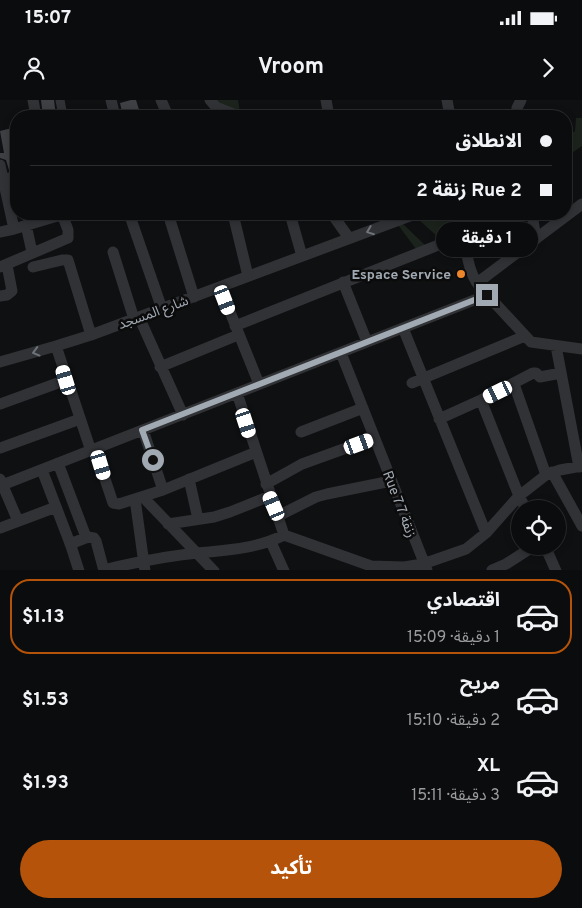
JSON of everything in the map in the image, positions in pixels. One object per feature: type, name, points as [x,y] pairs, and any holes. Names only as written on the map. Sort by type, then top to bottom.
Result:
[{"type":"street","points":[[210,100],[216,107],[224,110]]},
{"type":"street","points":[[0,165],[10,211]]},
{"type":"street","points":[[3,180],[10,178]]},
{"type":"street","points":[[572,212],[582,204]]},
{"type":"street","points":[[12,220],[14,229]]},
{"type":"street","points":[[0,232],[43,220]]},
{"type":"street","points":[[0,296],[7,295],[12,290],[4,266],[32,252],[68,238],[65,220]]},
{"type":"street","points":[[131,220],[162,309]]},
{"type":"street","points":[[170,220],[194,297]]},
{"type":"street","points":[[234,220],[248,276]]},
{"type":"street","points":[[292,220],[302,256]]},
{"type":"street","points":[[336,220],[349,238]]},
{"type":"street","name":"شارع المسجد","points":[[0,362],[91,335],[394,220]]},
{"type":"street","points":[[464,220],[472,274],[487,295],[527,338],[534,343],[582,349]]},
{"type":"street","points":[[533,220],[536,239]]},
{"type":"street","points":[[477,283],[561,220]]},
{"type":"street","points":[[26,225],[32,252]]},
{"type":"street","points":[[160,366],[343,282],[466,234]]},
{"type":"street","points":[[113,252],[136,318],[183,415]]},
{"type":"street","points":[[33,267],[68,260],[91,335]]},
{"type":"street","points":[[343,282],[368,342]]},
{"type":"street","points":[[220,287],[259,384]]},
{"type":"street","points":[[18,521],[1,483],[42,470],[487,295]]},
{"type":"street","points":[[403,328],[417,380],[440,419],[486,533]]},
{"type":"street","points":[[417,380],[527,338]]},
{"type":"street","points":[[56,346],[66,380],[113,503],[119,504],[163,490],[256,452]]},
{"type":"street","points":[[70,544],[86,537],[94,538],[102,567],[105,569],[144,566],[197,553],[248,548],[271,542],[284,536],[371,568],[425,567],[466,549],[486,533],[519,496],[549,474],[580,467],[556,346]]},
{"type":"street","name":"Rue 7 زنقة 7","points":[[341,353],[425,567]]},
{"type":"street","points":[[440,419],[535,373],[540,377],[561,374]]},
{"type":"street","points":[[0,404],[66,380]]},
{"type":"street","points":[[514,384],[549,474],[582,526]]},
{"type":"street","points":[[237,393],[284,536]]},
{"type":"street","points":[[481,400],[521,500]]},
{"type":"street","points":[[301,432],[363,408]]},
{"type":"street","points":[[0,448],[80,418]]},
{"type":"street","points":[[142,430],[163,490]]},
{"type":"street","points":[[266,484],[302,464],[374,438]]},
{"type":"street","points":[[58,463],[86,537]]},
{"type":"street","points":[[42,470],[79,570]]},
{"type":"street","points":[[189,480],[198,518]]},
{"type":"street","points":[[278,516],[316,497],[391,481]]},
{"type":"street","points":[[168,524],[214,517],[270,496]]},
{"type":"street","points":[[139,498],[214,570]]},
{"type":"street","points":[[139,498],[144,566]]},
{"type":"street","points":[[0,528],[56,506]]},
{"type":"street","points":[[271,542],[284,570]]},
{"type":"street","points":[[492,570],[520,555]]},
{"type":"street","points":[[548,555],[552,568]]},
{"type":"shaded area","points":[[217,100],[238,100],[240,110],[234,110],[219,105]]},
{"type":"shaded area","points":[[576,118],[582,118],[582,146],[572,153],[572,133],[575,131]]},
{"type":"shaded area","points":[[419,220],[453,220],[454,232],[439,238]]},
{"type":"shaded area","points":[[402,223],[425,245],[416,249],[398,225]]},
{"type":"building","points":[[41,100],[54,100],[55,110],[42,110]]},
{"type":"building","points":[[136,100],[139,110],[122,110],[120,103]]},
{"type":"building","points":[[10,128],[10,170],[6,160],[0,158],[0,153],[4,153],[0,131]]},
{"type":"place","name":"Espace Service","points":[[461,274]]},
{"type":"route","points":[[153,460],[142,430],[487,295]]}]
